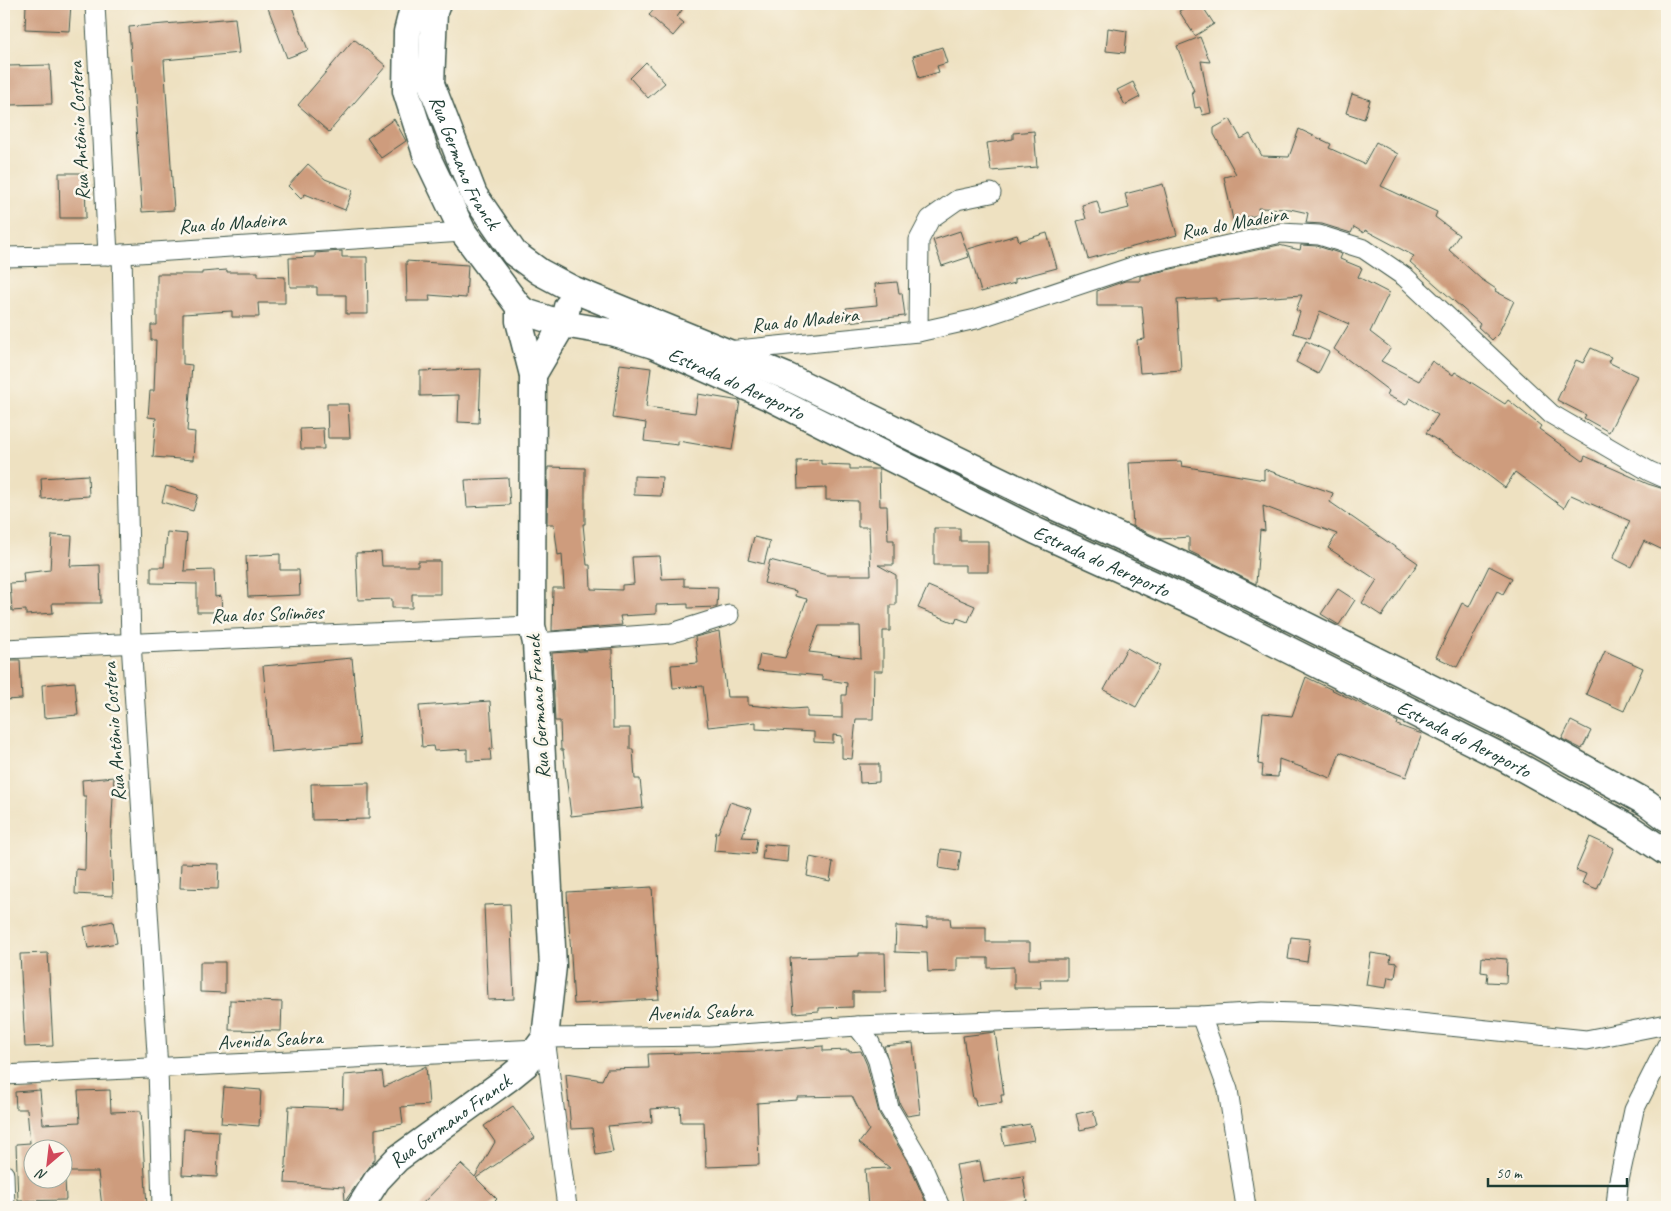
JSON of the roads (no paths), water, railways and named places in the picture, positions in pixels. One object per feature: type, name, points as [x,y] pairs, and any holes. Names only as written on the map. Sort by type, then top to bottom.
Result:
[{"type":"main road","name":"Rua Germano Franck","points":[[360,1207],[377,1180],[397,1159],[525,1065],[541,1043],[553,966],[534,634],[533,375],[519,320],[519,307],[463,232],[427,158],[406,91],[407,32],[414,4]]},
{"type":"main road","name":"Rua Germano Franck","points":[[436,4],[431,84],[464,175],[474,195],[514,254],[540,272],[572,289]]},
{"type":"main road","points":[[519,307],[540,272]]},
{"type":"main road","points":[[533,375],[563,324],[572,289]]},
{"type":"main road","name":"Estrada do Aeroporto","points":[[572,289],[659,337],[700,366],[773,399],[1036,531],[1199,604],[1497,754],[1628,826],[1667,853]]},
{"type":"main road","name":"Estrada do Aeroporto","points":[[519,307],[525,312],[563,324],[659,337],[725,351],[788,377],[1053,506],[1224,584],[1523,734],[1646,803],[1667,818]]},
{"type":"street","name":"Rua Antônio Costera","points":[[95,4],[115,255],[131,642],[158,1068],[162,1207]]},
{"type":"street","points":[[918,332],[920,240],[930,219],[957,200],[991,193]]},
{"type":"street","name":"Rua do Madeira","points":[[4,257],[115,255],[463,232]]},
{"type":"street","name":"Rua do Madeira","points":[[700,366],[725,351],[918,332],[976,319],[1135,266],[1281,233],[1319,235],[1364,249],[1404,277],[1551,414],[1649,471],[1667,479]]},
{"type":"street","name":"Rua dos Solimões","points":[[4,649],[131,642],[672,633],[729,616]]},
{"type":"street","name":"Avenida Seabra","points":[[4,1076],[541,1043],[711,1036],[857,1026],[1112,1017],[1201,1016],[1264,1012],[1331,1014],[1586,1040],[1667,1024]]},
{"type":"street","points":[[1201,1016],[1228,1090],[1246,1207]]},
{"type":"street","points":[[857,1026],[870,1043],[878,1061],[889,1108],[919,1160],[940,1207]]},
{"type":"street","name":"Rua Germano Franck","points":[[541,1043],[567,1207]]},
{"type":"street","points":[[1616,1207],[1618,1185],[1634,1110],[1667,1045]]},
{"type":"street","points":[[4,1174],[5,1207]]}]
